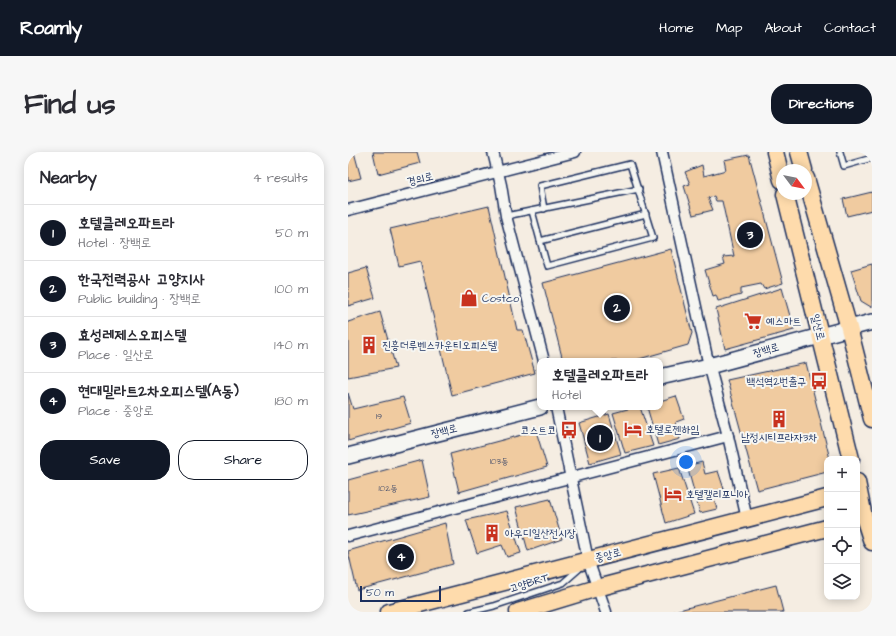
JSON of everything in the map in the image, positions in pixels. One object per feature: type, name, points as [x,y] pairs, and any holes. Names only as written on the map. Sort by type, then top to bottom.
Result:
[{"type":"main road","points":[[775,152],[778,164]]},
{"type":"main road","points":[[799,152],[802,164]]},
{"type":"main road","points":[[812,199],[872,419]]},
{"type":"main road","name":"일산로","points":[[786,200],[850,456]]},
{"type":"main road","points":[[861,487],[864,518],[872,542]]},
{"type":"main road","name":"중앙로","points":[[389,612],[824,499]]},
{"type":"main road","points":[[518,612],[597,588],[824,529]]},
{"type":"street","points":[[493,152],[506,216],[543,358]]},
{"type":"street","points":[[498,172],[575,152]]},
{"type":"street","points":[[662,152],[709,366],[728,436],[747,518]]},
{"type":"street","name":"경의로","points":[[348,210],[498,172]]},
{"type":"street","name":"장백로","points":[[663,376],[709,366],[872,322]]},
{"type":"street","name":"장백로","points":[[348,456],[537,408]]},
{"type":"street","points":[[557,410],[588,560],[606,612]]},
{"type":"street","points":[[348,536],[728,436]]},
{"type":"lane","points":[[840,152],[844,166],[872,158]]},
{"type":"lane","points":[[532,211],[548,266],[653,238],[630,164],[540,186],[544,209]]},
{"type":"lane","points":[[506,216],[639,189]]},
{"type":"lane","points":[[540,240],[646,214]]},
{"type":"lane","name":"고양BRT","points":[[469,612],[494,606],[563,583],[588,560]]},
{"type":"building","points":[[348,152],[354,152],[361,178],[348,181]]},
{"type":"building","points":[[373,152],[417,152],[420,163],[378,174]]},
{"type":"building","points":[[749,155],[783,283],[764,289],[761,284],[741,288],[741,295],[718,301],[716,295],[713,296],[705,270],[725,264],[723,257],[734,256],[722,201],[716,201],[714,196],[708,198],[713,210],[693,215],[684,186],[690,184],[685,172],[702,165],[704,176],[726,170],[724,160]]},
{"type":"building","points":[[872,192],[872,210],[847,216],[843,199]]},
{"type":"building","name":"Costco","points":[[489,206],[517,330],[523,330],[535,373],[452,395],[420,261],[399,266],[390,229]]},
{"type":"building","points":[[671,249],[692,333],[688,345],[642,358],[562,358],[543,283]]},
{"type":"building","points":[[872,264],[871,307],[861,301],[851,270]]},
{"type":"building","points":[[366,268],[375,298],[348,306],[348,273]]},
{"type":"building","points":[[782,288],[794,330],[725,349],[716,309]]},
{"type":"building","name":"진흥더루벤스카운티오피스텔","points":[[380,312],[396,368],[348,377],[348,322]]},
{"type":"building","name":"남정시티프라자3차","points":[[806,363],[829,456],[824,456],[824,473],[757,490],[727,380]]},
{"type":"building","points":[[348,393],[353,409],[403,397],[411,423],[348,441]]},
{"type":"building","points":[[676,396],[684,419],[676,422],[680,439],[658,445],[648,410],[663,410],[663,400]]},
{"type":"building","name":"호텔로젠하임","points":[[624,410],[641,410],[653,446],[625,453],[613,413]]},
{"type":"building","points":[[609,414],[621,454],[590,463],[579,423]]},
{"type":"building","points":[[536,431],[547,467],[459,492],[450,454]]},
{"type":"building","points":[[422,460],[430,497],[348,515],[348,480]]},
{"type":"building","points":[[702,462],[705,474],[718,471],[724,489],[712,492],[717,509],[700,513],[687,466]]},
{"type":"building","name":"호텔캘리포니아","points":[[679,468],[694,514],[666,523],[653,474]]},
{"type":"building","points":[[550,499],[562,539],[528,551],[516,507]]},
{"type":"building","name":"아우디일산전시장","points":[[507,511],[521,553],[507,557],[502,545],[477,553],[466,520]]},
{"type":"building","points":[[445,523],[453,564],[357,590],[348,551]]},
{"type":"building","points":[[776,585],[783,612],[671,612]]},
{"type":"place","name":"효성레제스오피스텔","points":[[750,235]]},
{"type":"place","name":"Costco","points":[[469,298]]},
{"type":"place","name":"한국전력공사 고양지사","points":[[617,308]]},
{"type":"place","name":"예스마트","points":[[753,321]]},
{"type":"place","name":"진흥더루벤스카운티오피스텔","points":[[369,345]]},
{"type":"place","name":"백석역2번출구","points":[[819,381]]},
{"type":"place","name":"남정시티프라자3차","points":[[779,419]]},
{"type":"place","name":"호텔로젠하임","points":[[633,429]]},
{"type":"place","name":"코스트코","points":[[569,430]]},
{"type":"place","name":"호텔클레오파트라","points":[[600,438]]},
{"type":"place","name":"호텔캘리포니아","points":[[673,494]]},
{"type":"place","name":"아우디일산전시장","points":[[492,533]]},
{"type":"place","name":"현대밀라트2차오피스텔(A동)","points":[[401,557]]}]
